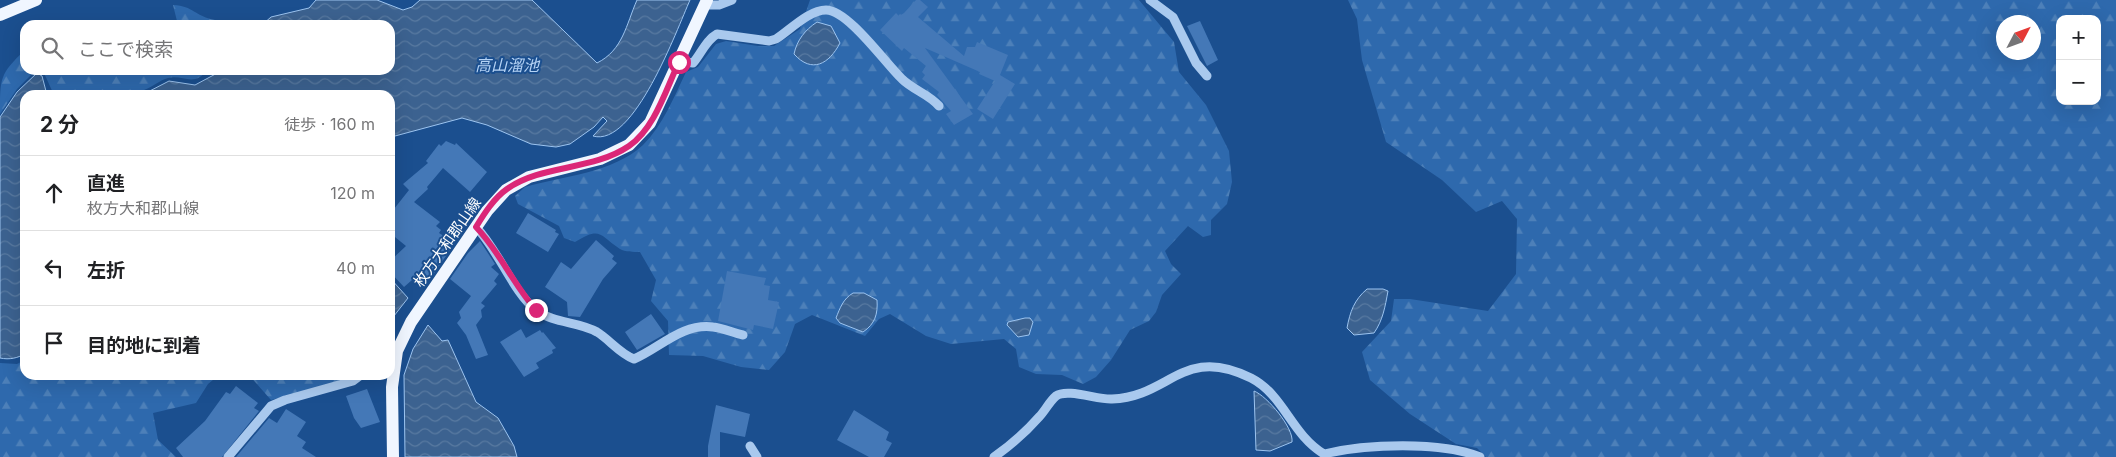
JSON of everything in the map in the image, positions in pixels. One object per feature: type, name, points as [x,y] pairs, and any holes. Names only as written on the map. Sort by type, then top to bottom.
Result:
[{"type":"main road","points":[[0,15],[36,0]]},
{"type":"main road","name":"枚方大和郡山線","points":[[395,354],[411,322],[476,227],[506,190],[529,177],[600,159],[629,145],[650,123],[707,2]]},
{"type":"main road","name":"枚方大和郡山線","points":[[392,380],[393,457]]},
{"type":"street","points":[[707,2],[719,5],[732,0]]},
{"type":"street","points":[[1150,0],[1173,17],[1196,63],[1207,76]]},
{"type":"street","points":[[679,62],[693,63],[703,52],[710,38],[717,34],[769,41],[776,39],[817,11],[829,10],[843,18],[865,37],[905,82],[932,97],[939,106]]},
{"type":"street","points":[[476,227],[489,241],[521,292],[536,310],[555,320],[595,330],[624,355],[634,359],[644,355],[669,338],[691,328],[712,327],[743,335]]},
{"type":"street","points":[[994,457],[1018,439],[1057,395],[1068,393],[1112,399],[1141,393],[1196,367],[1215,366],[1253,379],[1271,394],[1309,445],[1324,454],[1353,447],[1419,448],[1464,450],[1480,457]]},
{"type":"street","points":[[228,457],[271,406],[285,400],[354,380]]},
{"type":"street","points":[[750,446],[757,457]]},
{"type":"green space","points":[[810,0],[1139,0],[1174,42],[1179,72],[1206,105],[1229,151],[1232,182],[1227,204],[1211,220],[1211,235],[1203,237],[1188,226],[1165,251],[1171,264],[1181,274],[1162,295],[1156,312],[1149,321],[1130,330],[1111,360],[1096,377],[1083,384],[1062,375],[1036,374],[1019,367],[1016,349],[1004,339],[951,344],[926,336],[890,314],[879,319],[865,336],[812,315],[795,324],[785,352],[769,370],[741,367],[703,356],[669,355],[668,321],[651,301],[656,280],[640,252],[622,250],[603,236],[595,233],[575,242],[564,238],[559,226],[518,204],[515,196],[525,187],[602,168],[631,154],[643,145],[656,129],[668,110],[686,72],[698,67],[716,44],[726,41],[758,46],[774,46],[800,29]]},
{"type":"green space","points":[[1348,0],[2116,0],[2116,457],[1486,457],[1477,448],[1456,444],[1410,414],[1370,380],[1362,352],[1391,321],[1394,299],[1410,299],[1488,311],[1516,274],[1517,219],[1502,201],[1476,212],[1442,180],[1386,142],[1362,60],[1357,19]]},
{"type":"green space","points":[[173,5],[185,7],[215,20],[177,20]]},
{"type":"green space","points":[[20,55],[20,75],[31,75],[17,89],[0,114],[1,84],[6,71]]},
{"type":"green space","points":[[45,75],[202,75],[193,79],[168,78],[144,90],[52,90]]},
{"type":"green space","points":[[20,362],[20,380],[213,380],[208,384],[196,403],[153,413],[158,440],[176,457],[0,457],[0,363]]},
{"type":"green space","points":[[253,380],[344,380],[271,400]]},
{"type":"water","name":"高山溜池","points":[[316,0],[377,0],[403,10],[412,7],[420,0],[532,0],[597,63],[606,58],[618,44],[637,0],[690,0],[652,83],[624,124],[608,135],[593,136],[607,121],[603,117],[594,127],[570,144],[556,147],[531,144],[487,125],[462,118],[395,136],[395,90],[152,90],[169,81],[195,85],[214,75],[395,75],[395,20],[268,20],[271,17],[309,8]]},
{"type":"water","points":[[817,22],[831,26],[840,43],[825,61],[814,65],[807,64],[794,54],[802,36]]},
{"type":"water","points":[[35,75],[42,76],[46,90],[20,90],[20,356],[4,359],[0,358],[0,117],[17,92]]},
{"type":"water","points":[[395,284],[408,298],[395,315]]},
{"type":"water","points":[[1367,289],[1383,289],[1388,291],[1383,313],[1374,333],[1354,335],[1347,328],[1350,317],[1356,302]]},
{"type":"water","points":[[853,293],[864,293],[877,300],[875,318],[863,332],[840,323],[836,318],[844,301]]},
{"type":"water","points":[[1030,318],[1033,322],[1029,335],[1018,337],[1007,325],[1008,322]]},
{"type":"water","points":[[428,325],[442,341],[448,340],[476,402],[498,418],[514,446],[517,457],[405,457],[404,375],[413,349]]},
{"type":"water","points":[[1254,391],[1266,399],[1279,413],[1289,429],[1292,442],[1270,451],[1256,450]]},
{"type":"building","points":[[916,0],[920,0],[928,7],[918,17],[964,56],[967,47],[975,47],[977,42],[1008,55],[1000,75],[1015,84],[993,119],[977,109],[995,81],[979,74],[980,72],[925,48],[973,114],[954,125],[946,114],[951,111],[937,95],[939,92],[922,79],[925,75],[922,72],[926,66],[904,48],[902,51],[880,30],[896,13],[899,16],[904,13]]},
{"type":"building","points":[[1200,21],[1218,60],[1207,66],[1187,26]]},
{"type":"building","points":[[446,141],[455,145],[456,143],[487,172],[470,192],[443,168],[427,187],[428,189],[414,202],[440,222],[436,226],[441,230],[439,233],[455,243],[430,279],[420,273],[404,287],[395,277],[395,256],[406,246],[395,237],[395,208],[409,190],[403,184],[428,163],[426,161],[439,144],[441,146]]},
{"type":"building","points":[[528,213],[556,230],[555,232],[559,234],[548,252],[516,233]]},
{"type":"building","points":[[596,240],[614,256],[612,259],[617,263],[603,279],[580,317],[568,316],[567,302],[545,287],[561,262],[571,269]]},
{"type":"building","points":[[480,241],[495,264],[491,267],[499,274],[494,281],[497,284],[481,303],[485,306],[481,310],[482,317],[476,325],[488,355],[476,359],[466,335],[457,323],[461,318],[459,312],[471,296],[450,279],[468,253]]},
{"type":"building","points":[[727,271],[766,278],[764,285],[770,286],[768,300],[779,302],[773,329],[754,325],[753,330],[718,321]]},
{"type":"building","points":[[651,314],[665,334],[637,350],[625,332]]},
{"type":"building","points":[[521,329],[526,338],[540,330],[556,348],[552,350],[553,353],[536,363],[539,368],[524,377],[500,342]]},
{"type":"building","points":[[236,386],[258,403],[254,408],[259,411],[222,457],[183,457],[176,448],[205,421],[226,392],[230,394]]},
{"type":"building","points":[[367,389],[380,422],[361,428],[354,418],[346,396]]},
{"type":"building","points":[[716,405],[750,414],[745,437],[720,432],[720,457],[708,457],[708,446]]},
{"type":"building","points":[[286,409],[306,422],[297,436],[306,442],[302,448],[316,457],[236,457],[269,418],[277,423]]},
{"type":"building","points":[[854,410],[889,432],[886,440],[892,443],[884,457],[869,457],[837,440]]},
{"type":"route","points":[[536,310],[521,292],[489,241],[476,227],[487,211],[506,190],[529,177],[600,159],[629,145],[650,123],[679,62]]}]
